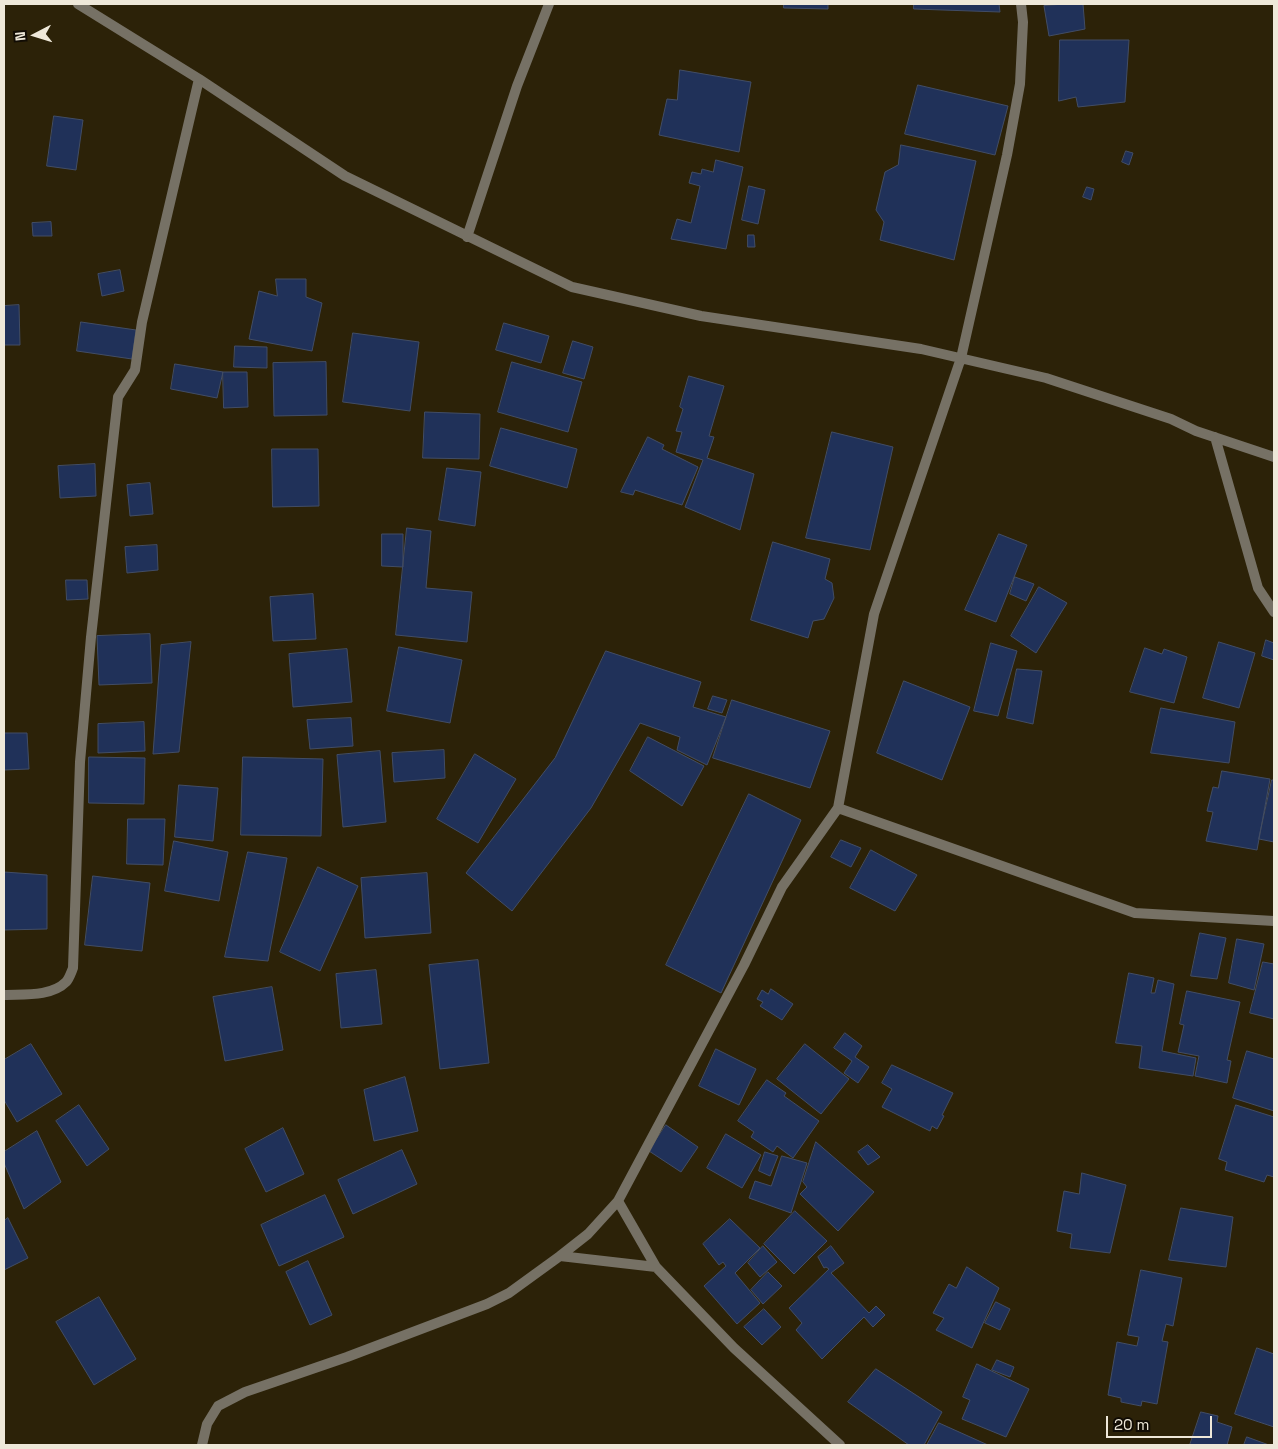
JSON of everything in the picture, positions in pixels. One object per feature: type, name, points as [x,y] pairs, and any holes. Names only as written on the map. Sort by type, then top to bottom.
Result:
[{"type":"street","points":[[78,4],[199,79],[345,176],[572,287],[701,316],[921,349],[1046,378],[1274,457]]},
{"type":"street","points":[[467,237],[517,86],[549,4]]},
{"type":"street","points":[[202,1445],[206,1424],[218,1406],[245,1392],[347,1357],[487,1304],[509,1293],[588,1234],[618,1201],[744,965],[782,887],[838,808],[874,614],[962,358],[1007,155],[1020,84],[1023,22],[1021,4]]},
{"type":"street","points":[[4,995],[44,992],[57,989],[66,982],[73,968],[80,762],[91,638],[118,397],[135,370],[142,322],[199,79]]},
{"type":"street","points":[[1215,437],[1258,588],[1274,612]]},
{"type":"street","points":[[838,808],[1136,913],[1274,920]]},
{"type":"street","points":[[618,1201],[656,1267],[734,1348],[840,1445]]},
{"type":"street","points":[[560,1256],[656,1267]]},
{"type":"building","points":[[784,4],[828,4],[828,9],[784,8]]},
{"type":"building","points":[[914,4],[999,4],[1000,12],[914,9]]},
{"type":"building","points":[[1083,4],[1085,29],[1049,36],[1044,6]]},
{"type":"building","points":[[1060,40],[1129,40],[1125,102],[1078,107],[1076,97],[1059,101]]},
{"type":"building","points":[[680,70],[751,82],[739,152],[659,135],[667,99],[677,100]]},
{"type":"building","points":[[918,85],[1008,106],[995,155],[905,134]]},
{"type":"building","points":[[54,116],[83,120],[76,170],[47,166]]},
{"type":"building","points":[[901,145],[976,161],[954,260],[880,240],[884,222],[876,210],[885,172],[898,165]]},
{"type":"building","points":[[1126,151],[1133,153],[1129,165],[1122,162]]},
{"type":"building","points":[[716,160],[743,167],[726,249],[671,239],[677,219],[691,223],[700,186],[689,183],[692,172],[701,174],[702,169],[713,172]]},
{"type":"building","points":[[749,186],[765,190],[758,224],[742,220]]},
{"type":"building","points":[[1087,187],[1094,189],[1091,200],[1083,197]]},
{"type":"building","points":[[51,222],[52,236],[33,236],[32,223]]},
{"type":"building","points":[[748,235],[754,235],[755,247],[748,247]]},
{"type":"building","points":[[120,270],[124,291],[102,296],[98,274]]},
{"type":"building","points":[[276,279],[306,279],[306,297],[322,303],[312,351],[249,339],[259,291],[277,296]]},
{"type":"building","points":[[19,305],[20,345],[4,345],[4,306]]},
{"type":"building","points":[[81,322],[136,330],[132,359],[77,351]]},
{"type":"building","points":[[504,323],[549,336],[541,363],[496,350]]},
{"type":"building","points":[[353,333],[419,342],[410,411],[343,402]]},
{"type":"building","points":[[573,341],[593,347],[584,379],[563,373]]},
{"type":"building","points":[[235,346],[267,347],[267,368],[234,367]]},
{"type":"building","points":[[326,362],[327,415],[274,416],[273,363]]},
{"type":"building","points":[[512,362],[582,382],[568,432],[498,412]]},
{"type":"building","points":[[175,364],[223,372],[217,398],[171,389]]},
{"type":"building","points":[[223,372],[247,372],[248,407],[224,408]]},
{"type":"building","points":[[689,376],[724,386],[709,436],[714,437],[707,458],[754,474],[740,530],[685,507],[703,460],[676,452],[682,432],[676,431],[683,409],[680,407]]},
{"type":"building","points":[[425,412],[480,414],[479,459],[423,458]]},
{"type":"building","points":[[501,428],[577,449],[567,488],[490,466]]},
{"type":"building","points":[[832,432],[893,447],[870,550],[806,538]]},
{"type":"building","points":[[648,437],[664,445],[662,449],[698,467],[682,505],[635,490],[633,495],[621,492]]},
{"type":"building","points":[[272,449],[318,449],[319,506],[273,507]]},
{"type":"building","points":[[95,464],[96,496],[60,498],[58,466]]},
{"type":"building","points":[[447,468],[481,472],[475,526],[439,520]]},
{"type":"building","points":[[150,483],[153,514],[130,516],[127,485]]},
{"type":"building","points":[[407,528],[431,531],[426,588],[472,592],[467,642],[396,635]]},
{"type":"building","points":[[382,534],[403,534],[403,567],[382,566]]},
{"type":"building","points":[[999,534],[1027,545],[996,622],[965,610]]},
{"type":"building","points":[[773,542],[830,559],[825,579],[832,583],[834,598],[824,619],[813,621],[808,638],[751,620]]},
{"type":"building","points":[[157,545],[158,570],[127,573],[125,547]]},
{"type":"building","points":[[1015,577],[1034,584],[1026,601],[1010,594]]},
{"type":"building","points":[[66,580],[87,580],[88,599],[67,600]]},
{"type":"building","points":[[1039,587],[1067,603],[1036,653],[1011,636]]},
{"type":"building","points":[[313,594],[316,639],[273,641],[270,597]]},
{"type":"building","points":[[150,634],[152,683],[99,685],[97,636]]},
{"type":"building","points":[[1266,640],[1274,643],[1274,660],[1262,656]]},
{"type":"building","points":[[191,642],[179,752],[153,754],[161,645]]},
{"type":"building","points":[[1219,642],[1255,653],[1239,708],[1203,698]]},
{"type":"building","points":[[991,643],[1017,651],[998,716],[974,711]]},
{"type":"building","points":[[399,647],[462,660],[450,723],[387,711]]},
{"type":"building","points":[[1145,648],[1162,654],[1164,649],[1187,657],[1174,703],[1130,692]]},
{"type":"building","points":[[347,649],[352,702],[293,707],[289,654]]},
{"type":"building","points":[[606,651],[701,682],[693,707],[726,717],[707,765],[677,750],[680,737],[640,723],[591,808],[512,911],[466,873],[555,758]]},
{"type":"building","points":[[1017,669],[1042,671],[1033,724],[1007,718]]},
{"type":"building","points":[[904,681],[970,707],[942,780],[877,753]]},
{"type":"building","points":[[713,696],[727,700],[722,713],[708,709]]},
{"type":"building","points":[[732,700],[830,731],[810,788],[713,758]]},
{"type":"building","points":[[1161,708],[1235,722],[1229,763],[1151,753]]},
{"type":"building","points":[[351,718],[353,746],[310,749],[307,720]]},
{"type":"building","points":[[144,722],[145,751],[98,753],[98,724]]},
{"type":"building","points":[[4,733],[27,733],[29,769],[4,770]]},
{"type":"building","points":[[648,737],[704,766],[682,806],[630,771]]},
{"type":"building","points":[[444,750],[445,778],[394,782],[392,753]]},
{"type":"building","points":[[380,751],[386,822],[343,827],[337,755]]},
{"type":"building","points":[[475,754],[516,779],[478,843],[437,819]]},
{"type":"building","points":[[89,757],[145,758],[144,804],[89,803]]},
{"type":"building","points":[[243,757],[323,759],[321,836],[241,835]]},
{"type":"building","points":[[1222,771],[1270,779],[1257,850],[1206,841],[1213,812],[1207,811],[1213,787],[1218,788]]},
{"type":"building","points":[[1272,780],[1274,780],[1274,842],[1259,839]]},
{"type":"building","points":[[179,785],[218,788],[213,841],[175,837]]},
{"type":"building","points":[[749,794],[801,820],[721,993],[666,965]]},
{"type":"building","points":[[128,819],[165,819],[163,865],[127,864]]},
{"type":"building","points":[[841,840],[861,848],[851,867],[831,857]]},
{"type":"building","points":[[174,841],[228,852],[219,901],[165,891]]},
{"type":"building","points":[[871,850],[917,875],[895,911],[850,888]]},
{"type":"building","points":[[248,852],[287,858],[268,961],[225,957]]},
{"type":"building","points":[[318,867],[358,886],[320,971],[280,952]]},
{"type":"building","points":[[4,872],[47,875],[47,929],[4,930]]},
{"type":"building","points":[[427,873],[431,933],[365,938],[361,878]]},
{"type":"building","points":[[93,876],[150,883],[142,951],[85,945]]},
{"type":"building","points":[[1200,933],[1226,938],[1217,979],[1191,976]]},
{"type":"building","points":[[1237,939],[1264,944],[1254,990],[1229,983]]},
{"type":"building","points":[[478,960],[489,1063],[440,1069],[429,965]]},
{"type":"building","points":[[1263,962],[1274,964],[1274,1019],[1250,1013]]},
{"type":"building","points":[[376,970],[382,1024],[341,1028],[336,974]]},
{"type":"building","points":[[1129,973],[1154,978],[1151,993],[1155,993],[1158,980],[1174,984],[1162,1051],[1196,1058],[1193,1076],[1139,1068],[1142,1046],[1116,1043]]},
{"type":"building","points":[[272,987],[283,1050],[225,1061],[213,997]]},
{"type":"building","points":[[771,989],[793,1004],[782,1020],[760,1006],[763,1002],[757,999],[762,990],[768,994]]},
{"type":"building","points":[[1187,991],[1240,1002],[1227,1060],[1231,1061],[1227,1083],[1195,1076],[1199,1056],[1178,1052],[1184,1025],[1180,1024]]},
{"type":"building","points":[[845,1033],[862,1046],[855,1057],[869,1067],[858,1083],[844,1073],[852,1061],[834,1048]]},
{"type":"building","points":[[31,1044],[62,1094],[17,1122],[4,1100],[4,1060]]},
{"type":"building","points":[[805,1044],[849,1079],[821,1114],[777,1079]]},
{"type":"building","points":[[716,1049],[756,1069],[739,1105],[699,1086]]},
{"type":"building","points":[[1247,1051],[1274,1059],[1274,1111],[1233,1098]]},
{"type":"building","points":[[892,1065],[953,1093],[937,1129],[932,1126],[930,1131],[882,1107],[892,1089],[882,1083]]},
{"type":"building","points":[[405,1077],[418,1131],[374,1141],[364,1090]]},
{"type":"building","points":[[767,1080],[786,1093],[784,1096],[819,1121],[793,1158],[777,1146],[773,1152],[751,1137],[754,1132],[738,1121]]},
{"type":"building","points":[[79,1105],[109,1149],[87,1166],[56,1121]]},
{"type":"building","points":[[1236,1105],[1274,1117],[1274,1177],[1267,1175],[1264,1182],[1225,1170],[1227,1162],[1219,1159]]},
{"type":"building","points":[[666,1125],[698,1147],[681,1172],[649,1151]]},
{"type":"building","points":[[283,1128],[304,1174],[266,1192],[245,1149]]},
{"type":"building","points":[[37,1131],[61,1182],[24,1209],[4,1163],[4,1152]]},
{"type":"building","points":[[726,1134],[761,1155],[742,1188],[707,1168]]},
{"type":"building","points":[[816,1142],[874,1192],[838,1231],[800,1194],[807,1187],[803,1182]]},
{"type":"building","points":[[868,1145],[880,1157],[868,1165],[858,1152]]},
{"type":"building","points":[[402,1150],[417,1184],[353,1214],[338,1180]]},
{"type":"building","points":[[765,1152],[778,1156],[770,1176],[759,1171]]},
{"type":"building","points":[[782,1156],[807,1163],[791,1213],[749,1198],[755,1181],[771,1186]]},
{"type":"building","points":[[1082,1173],[1126,1185],[1110,1253],[1070,1248],[1072,1234],[1057,1231],[1064,1191],[1079,1194]]},
{"type":"building","points":[[325,1195],[344,1237],[279,1266],[261,1225]]},
{"type":"building","points":[[1181,1208],[1233,1217],[1226,1267],[1169,1260]]},
{"type":"building","points":[[795,1211],[827,1241],[794,1274],[764,1244]]},
{"type":"building","points":[[8,1218],[28,1258],[4,1270],[4,1221]]},
{"type":"building","points":[[730,1219],[760,1248],[735,1273],[760,1303],[737,1324],[704,1286],[726,1266],[723,1262],[719,1265],[703,1244]]},
{"type":"building","points":[[763,1246],[777,1262],[760,1277],[748,1263]]},
{"type":"building","points":[[831,1246],[844,1263],[831,1273],[869,1313],[876,1306],[885,1315],[873,1327],[864,1317],[822,1359],[796,1330],[802,1323],[789,1308],[829,1269],[824,1268],[818,1257]]},
{"type":"building","points":[[308,1261],[332,1315],[310,1325],[286,1272]]},
{"type":"building","points":[[967,1267],[999,1288],[972,1348],[936,1330],[944,1318],[933,1313],[949,1284],[956,1288]]},
{"type":"building","points":[[1141,1270],[1182,1278],[1173,1326],[1166,1324],[1162,1341],[1168,1342],[1157,1404],[1142,1401],[1141,1406],[1121,1402],[1121,1398],[1108,1395],[1117,1342],[1137,1346],[1139,1337],[1128,1335]]},
{"type":"building","points":[[768,1272],[782,1286],[763,1304],[751,1290]]},
{"type":"building","points":[[99,1297],[136,1359],[94,1385],[56,1322]]},
{"type":"building","points":[[996,1302],[1010,1309],[1000,1330],[985,1323]]},
{"type":"building","points":[[764,1309],[781,1327],[762,1345],[744,1327]]},
{"type":"building","points":[[1257,1348],[1274,1354],[1274,1427],[1235,1414]]},
{"type":"building","points":[[997,1360],[1014,1367],[1010,1377],[992,1370]]},
{"type":"building","points":[[977,1364],[1029,1389],[1006,1437],[962,1419],[970,1400],[963,1397]]},
{"type":"building","points":[[876,1369],[942,1412],[924,1445],[909,1445],[848,1402]]},
{"type":"building","points":[[1201,1412],[1218,1416],[1217,1422],[1232,1427],[1227,1445],[1190,1445]]},
{"type":"building","points":[[939,1423],[988,1445],[927,1445]]},
{"type":"building","points":[[1247,1437],[1269,1445],[1244,1445]]}]
